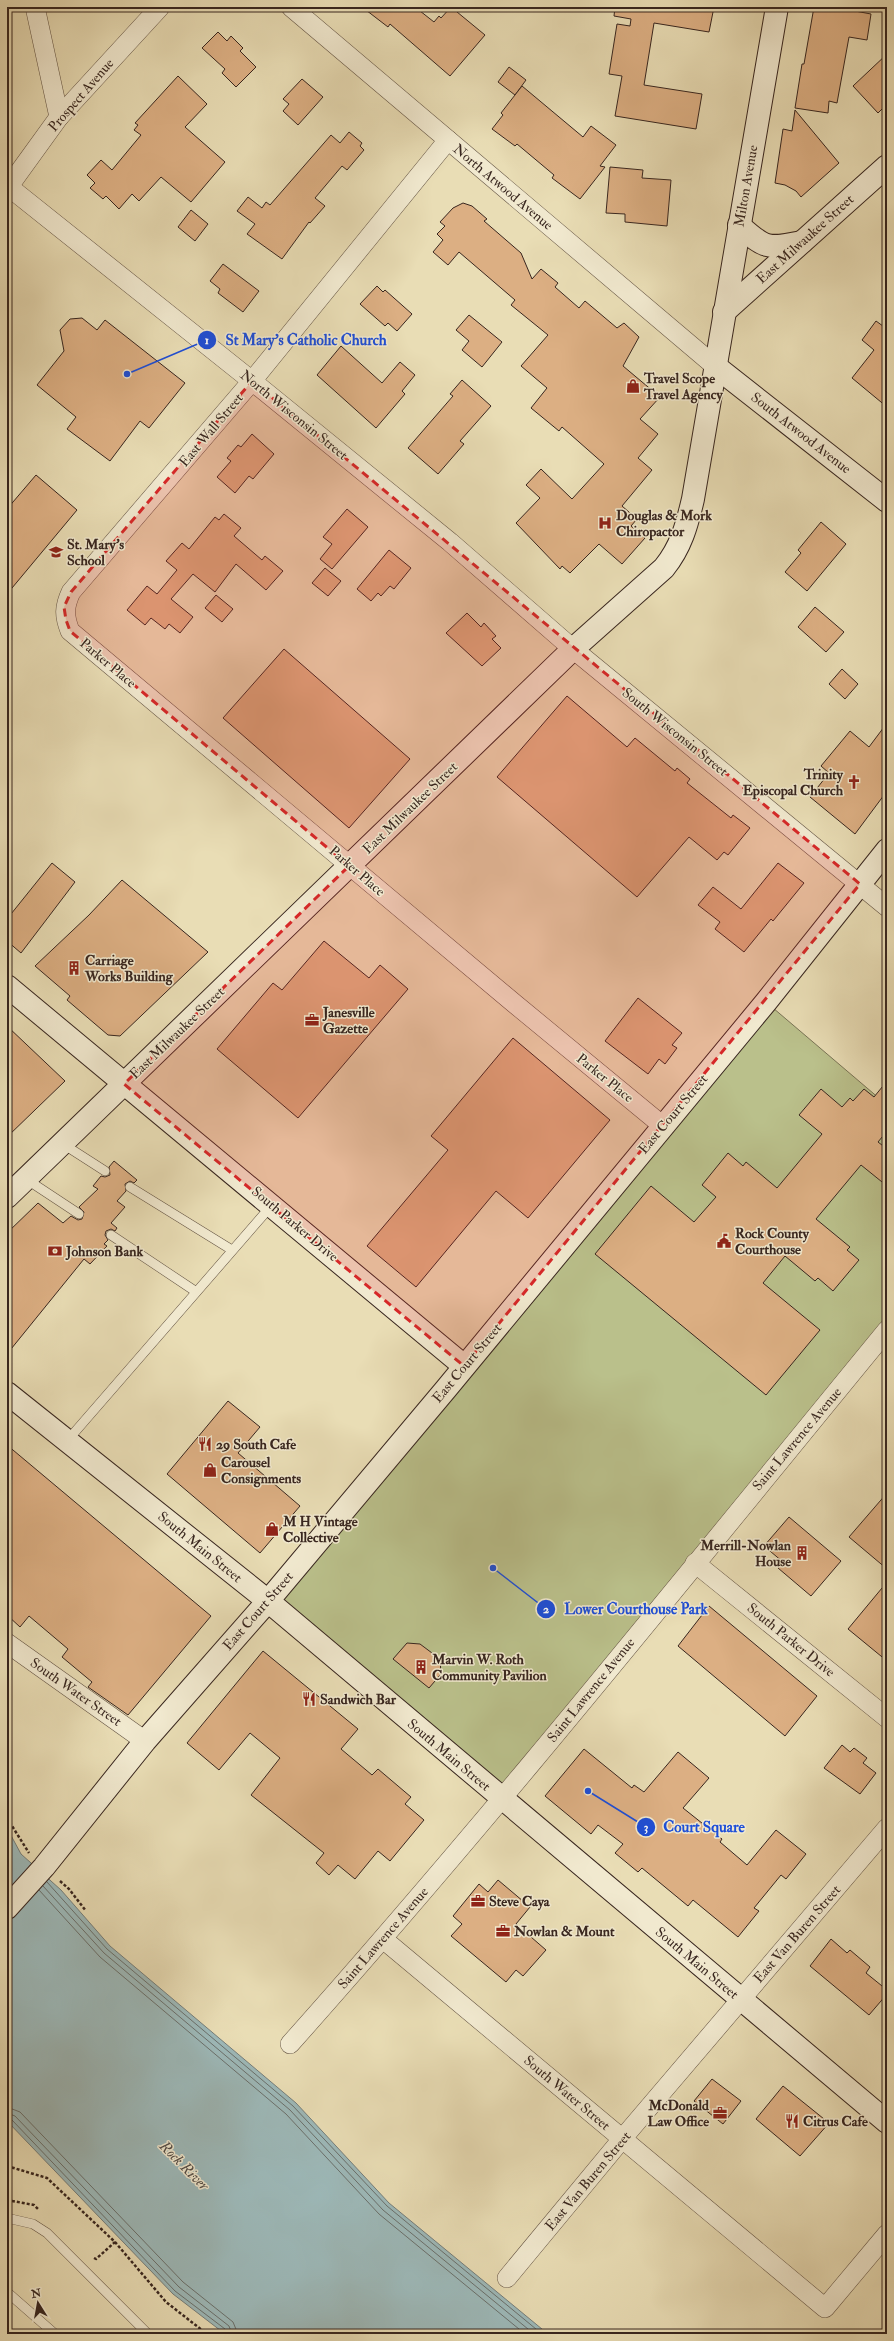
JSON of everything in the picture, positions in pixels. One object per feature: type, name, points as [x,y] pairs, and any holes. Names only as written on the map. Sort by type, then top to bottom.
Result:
[{"type":"main road","name":"Milton Avenue","points":[[715,366],[777,7]]},
{"type":"main road","name":"East Milwaukee Street","points":[[724,312],[887,166]]},
{"type":"main road","points":[[739,225],[765,246],[781,246],[802,242]]},
{"type":"main road","name":"South Atwood Avenue","points":[[715,366],[887,501]]},
{"type":"main road","name":"East Milwaukee Street","points":[[7,1197],[573,649],[664,568],[678,548],[687,526],[693,499],[715,366]]},
{"type":"main road","name":"East Court Street","points":[[7,1908],[40,1871],[145,1741],[268,1601],[664,1126],[887,850]]},
{"type":"main road","name":"South Parker Drive","points":[[7,986],[464,1366]]},
{"type":"main road","name":"South Main Street","points":[[7,1393],[268,1601],[501,1799],[887,2122]]},
{"type":"street","points":[[35,7],[59,117]]},
{"type":"street","name":"Prospect Avenue","points":[[8,188],[59,117],[160,7]]},
{"type":"street","name":"North Atwood Avenue","points":[[291,7],[715,366]]},
{"type":"street","name":"East Wall Street","points":[[64,607],[71,592],[252,380],[448,140]]},
{"type":"street","name":"North Wisconsin Street","points":[[8,188],[252,380],[450,542],[573,649]]},
{"type":"street","name":"Parker Place","points":[[64,607],[70,631],[349,866],[664,1126]]},
{"type":"street","name":"South Wisconsin Street","points":[[573,649],[860,884],[887,908]]},
{"type":"street","name":"Saint Lawrence Avenue","points":[[290,2044],[383,1939],[501,1799],[887,1330]]},
{"type":"street","name":"South Parker Drive","points":[[695,1563],[887,1718]]},
{"type":"street","name":"South Water Street","points":[[7,1643],[145,1741]]},
{"type":"street","name":"East Van Buren Street","points":[[507,2278],[622,2139],[887,1828]]},
{"type":"street","name":"South Water Street","points":[[383,1939],[825,2308],[887,2234]]},
{"type":"lane","points":[[62,1143],[105,1171]]},
{"type":"lane","points":[[26,1179],[79,1214]]},
{"type":"lane","points":[[130,1187],[232,1250]]},
{"type":"lane","points":[[67,1441],[195,1291],[272,1205]]},
{"type":"lane","points":[[111,1235],[195,1291]]},
{"type":"lane","points":[[7,2218],[33,2224],[47,2233],[148,2334]]},
{"type":"lane","points":[[7,2292],[55,2334]]},
{"type":"path","points":[[7,2166],[47,2178],[115,2242],[166,2302],[207,2334]]},
{"type":"path","points":[[96,2259],[115,2242]]},
{"type":"highlighted area","points":[[252,381],[860,884],[464,1366],[124,1084],[349,866],[70,631],[66,620],[64,607],[71,592]]},
{"type":"green space","points":[[766,1002],[887,1105],[887,1330],[501,1799],[268,1601]]},
{"type":"water","name":"Rock River","points":[[7,1828],[21,1854],[61,1890],[110,1946],[296,2103],[389,2203],[548,2334],[225,2334],[173,2294],[7,2121]]},
{"type":"building","points":[[362,7],[415,7],[434,22],[439,16],[441,18],[451,7],[485,35],[450,76],[390,24],[388,27]]},
{"type":"building","points":[[615,7],[714,7],[709,32],[654,23],[644,85],[702,94],[696,129],[615,116],[622,76],[609,74],[617,24],[630,26],[631,19],[614,16]]},
{"type":"building","points":[[814,7],[833,11],[834,7],[856,7],[855,11],[871,14],[867,40],[849,37],[837,103],[829,101],[828,113],[795,108],[802,64],[804,64]]},
{"type":"building","points":[[218,32],[227,41],[231,36],[243,48],[240,51],[256,67],[236,87],[222,73],[225,69],[202,48]]},
{"type":"building","points":[[887,54],[887,104],[878,113],[853,86]]},
{"type":"building","points":[[509,67],[526,80],[515,95],[498,82]]},
{"type":"building","points":[[178,76],[207,104],[185,127],[225,162],[191,202],[161,177],[139,201],[132,194],[119,209],[106,196],[103,199],[90,188],[95,183],[87,175],[101,160],[112,170],[141,135],[134,130],[138,125],[135,123]]},
{"type":"building","points":[[302,79],[323,97],[298,125],[283,111],[289,104],[283,99]]},
{"type":"building","points":[[522,86],[583,137],[591,126],[616,145],[600,166],[605,167],[580,199],[552,178],[554,175],[517,144],[515,146],[492,129],[503,115],[501,113]]},
{"type":"building","points":[[795,110],[839,163],[801,197],[796,191],[785,185],[775,183],[783,129],[792,131]]},
{"type":"building","points":[[349,132],[362,143],[360,146],[364,150],[347,170],[342,166],[315,198],[325,206],[310,223],[309,222],[282,259],[247,234],[255,224],[237,211],[248,197],[262,208],[266,202],[270,205],[331,135],[340,143]]},
{"type":"building","points":[[610,167],[643,170],[642,178],[671,180],[667,226],[625,222],[625,214],[606,213]]},
{"type":"building","points":[[463,203],[472,206],[487,219],[484,221],[521,253],[532,279],[541,269],[558,283],[555,287],[579,308],[585,301],[617,328],[624,323],[639,337],[623,366],[660,397],[640,419],[658,434],[638,458],[652,470],[622,506],[637,519],[631,526],[645,538],[622,564],[599,544],[570,573],[562,566],[560,569],[516,523],[540,498],[526,485],[541,469],[572,499],[604,464],[562,427],[559,431],[531,408],[547,388],[521,366],[548,335],[511,305],[515,300],[459,252],[448,265],[433,252],[443,240],[437,234],[445,226],[440,222],[453,208]]},
{"type":"building","points":[[191,210],[208,224],[195,241],[178,227]]},
{"type":"building","points":[[223,264],[259,291],[243,312],[218,293],[220,289],[210,281]]},
{"type":"building","points":[[377,286],[383,292],[385,290],[412,314],[397,331],[388,323],[385,326],[360,304]]},
{"type":"building","points":[[469,315],[502,342],[482,367],[462,350],[469,341],[456,330]]},
{"type":"building","points":[[82,318],[97,330],[105,320],[185,383],[149,428],[140,421],[110,461],[67,429],[76,417],[37,385],[64,351],[60,330],[70,319]]},
{"type":"building","points":[[876,321],[887,329],[887,407],[852,378],[874,350],[862,340]]},
{"type":"building","points":[[341,346],[382,383],[400,362],[415,375],[402,391],[405,394],[376,428],[317,375]]},
{"type":"building","points":[[462,380],[491,406],[460,441],[464,444],[438,474],[408,448],[453,396],[450,394]]},
{"type":"building","points":[[252,434],[274,454],[253,479],[249,476],[235,493],[217,477],[231,461],[227,458],[238,445],[241,447]]},
{"type":"building","points":[[36,475],[77,510],[7,594],[7,509]]},
{"type":"building","points":[[347,509],[368,527],[332,569],[320,559],[332,544],[323,537]]},
{"type":"building","points":[[224,514],[241,528],[234,536],[262,560],[265,556],[283,571],[266,590],[236,564],[215,592],[193,574],[171,599],[193,617],[180,633],[169,624],[165,629],[151,618],[145,625],[127,610],[147,586],[157,594],[177,570],[166,561],[182,543],[189,549],[215,517],[219,520]]},
{"type":"building","points":[[821,522],[846,544],[807,591],[785,572],[801,553],[798,550]]},
{"type":"building","points":[[389,550],[411,568],[394,589],[390,586],[381,596],[378,593],[371,601],[357,589]]},
{"type":"building","points":[[325,568],[341,581],[328,596],[312,583]]},
{"type":"building","points":[[216,595],[233,609],[222,622],[205,608]]},
{"type":"building","points":[[815,607],[844,632],[826,652],[798,627]]},
{"type":"building","points":[[467,613],[481,627],[484,623],[496,636],[492,639],[501,648],[482,666],[446,633]]},
{"type":"building","points":[[284,649],[410,759],[349,828],[223,718]]},
{"type":"building","points":[[842,669],[858,684],[845,699],[829,684]]},
{"type":"building","points":[[567,696],[627,747],[635,738],[675,771],[677,768],[690,779],[687,783],[731,818],[733,815],[750,828],[728,855],[724,852],[717,860],[689,837],[637,897],[497,777]]},
{"type":"building","name":"Trinity Episcopal Church","points":[[887,723],[887,791],[855,834],[810,797],[829,773],[821,766],[850,731],[869,747]]},
{"type":"building","points":[[52,863],[75,882],[21,953],[7,941],[7,919]]},
{"type":"building","points":[[778,863],[804,883],[773,921],[771,919],[744,952],[715,929],[720,922],[698,905],[713,887],[741,909]]},
{"type":"building","points":[[122,880],[208,952],[120,1036],[108,1035],[67,1000],[70,996],[35,966],[89,915]]},
{"type":"building","name":"Janesville Gazette","points":[[324,941],[369,978],[380,965],[408,989],[298,1118],[217,1049],[273,983],[282,990]]},
{"type":"building","points":[[638,998],[682,1033],[672,1045],[677,1048],[665,1064],[659,1059],[648,1074],[605,1041]]},
{"type":"building","points":[[7,1026],[65,1081],[7,1137]]},
{"type":"building","points":[[513,1038],[610,1120],[528,1218],[496,1191],[416,1287],[367,1246],[448,1150],[431,1136]]},
{"type":"building","name":"Rock County Courthouse","points":[[887,1081],[887,1131],[878,1142],[887,1149],[887,1186],[861,1165],[816,1219],[850,1247],[847,1250],[859,1260],[833,1291],[818,1278],[815,1281],[785,1256],[763,1283],[820,1330],[766,1395],[595,1254],[651,1186],[694,1222],[716,1197],[702,1185],[728,1153],[743,1166],[746,1162],[777,1188],[822,1134],[799,1115],[821,1089],[842,1107],[850,1098],[853,1101],[864,1089],[874,1097]]},
{"type":"building","name":"Johnson Bank","points":[[114,1161],[137,1180],[134,1183],[130,1181],[125,1184],[126,1191],[117,1201],[125,1207],[111,1223],[117,1228],[115,1231],[111,1229],[106,1231],[105,1235],[108,1240],[104,1244],[107,1246],[90,1264],[84,1259],[7,1354],[7,1233],[38,1203],[63,1223],[71,1216],[78,1220],[82,1219],[84,1212],[79,1207],[98,1189],[93,1186],[101,1176],[105,1177],[110,1175],[109,1167]]},
{"type":"building","points":[[228,1401],[260,1427],[238,1453],[300,1506],[260,1553],[167,1474]]},
{"type":"building","points":[[7,1445],[211,1616],[128,1715],[88,1687],[92,1682],[62,1657],[68,1649],[29,1616],[20,1627],[7,1615]]},
{"type":"building","points":[[887,1493],[887,1569],[849,1537]]},
{"type":"building","name":"Merrill-Nowlan House","points":[[789,1517],[841,1561],[811,1596],[778,1568],[783,1562],[764,1546]]},
{"type":"building","points":[[887,1582],[887,1661],[848,1629]]},
{"type":"building","points":[[709,1606],[817,1696],[785,1736],[678,1646]]},
{"type":"building","name":"Marvin W. Roth Community Pavilion","points":[[407,1643],[420,1644],[440,1659],[441,1674],[429,1688],[393,1659]]},
{"type":"building","points":[[263,1651],[358,1729],[341,1749],[372,1775],[378,1769],[411,1797],[405,1804],[424,1820],[390,1861],[378,1851],[355,1879],[338,1865],[329,1875],[316,1863],[324,1853],[251,1795],[280,1758],[250,1733],[219,1770],[187,1743]]},
{"type":"building","points":[[842,1745],[850,1752],[854,1748],[867,1758],[863,1763],[876,1773],[860,1794],[824,1768]]},
{"type":"building","points":[[584,1749],[632,1788],[634,1785],[644,1792],[678,1752],[709,1778],[683,1808],[722,1839],[720,1842],[747,1865],[776,1830],[806,1854],[786,1879],[781,1875],[754,1908],[759,1911],[738,1937],[693,1900],[688,1906],[642,1868],[638,1872],[615,1853],[623,1844],[598,1825],[591,1834],[545,1796]]},
{"type":"building","name":"Nowlan & Mount","points":[[498,1880],[530,1907],[516,1924],[546,1950],[523,1976],[516,1970],[506,1982],[451,1936],[462,1924],[453,1916],[479,1884],[488,1892]]},
{"type":"building","points":[[831,1939],[847,1953],[850,1950],[870,1967],[866,1973],[887,1990],[887,1994],[869,2015],[810,1966]]},
{"type":"building","name":"McDonald Law Office","points":[[712,2079],[741,2101],[723,2124],[694,2101]]},
{"type":"building","name":"Citrus Cafe","points":[[783,2086],[829,2123],[800,2156],[756,2119]]},
{"type":"place","name":"St Mary's Catholic Church","points":[[127,374]]},
{"type":"place","name":"Travel Scope Travel Agency","points":[[633,386]]},
{"type":"place","name":"Douglas & Mork Chiropactor","points":[[605,523]]},
{"type":"place","name":"St. Mary's School","points":[[56,552]]},
{"type":"place","name":"Trinity Episcopal Church","points":[[854,782]]},
{"type":"place","name":"Carriage Works Building","points":[[74,968]]},
{"type":"place","name":"Janesville Gazette","points":[[312,1020]]},
{"type":"place","name":"Rock County Courthouse","points":[[724,1241]]},
{"type":"place","name":"Johnson Bank","points":[[55,1251]]},
{"type":"place","name":"29 South Cafe","points":[[205,1444]]},
{"type":"place","name":"Carousel Consignments","points":[[210,1470]]},
{"type":"place","name":"M H Vintage Collective","points":[[272,1529]]},
{"type":"place","name":"Merrill-Nowlan House","points":[[802,1553]]},
{"type":"place","name":"Lower Courthouse Park","points":[[493,1568]]},
{"type":"place","name":"Marvin W. Roth Community Pavilion","points":[[421,1667]]},
{"type":"place","name":"Sandwich Bar","points":[[309,1699]]},
{"type":"place","name":"Court Square","points":[[588,1791]]},
{"type":"place","name":"Steve Caya","points":[[478,1901]]},
{"type":"place","name":"Nowlan & Mount","points":[[503,1931]]},
{"type":"place","name":"McDonald Law Office","points":[[720,2113]]},
{"type":"place","name":"Citrus Cafe","points":[[792,2121]]}]
